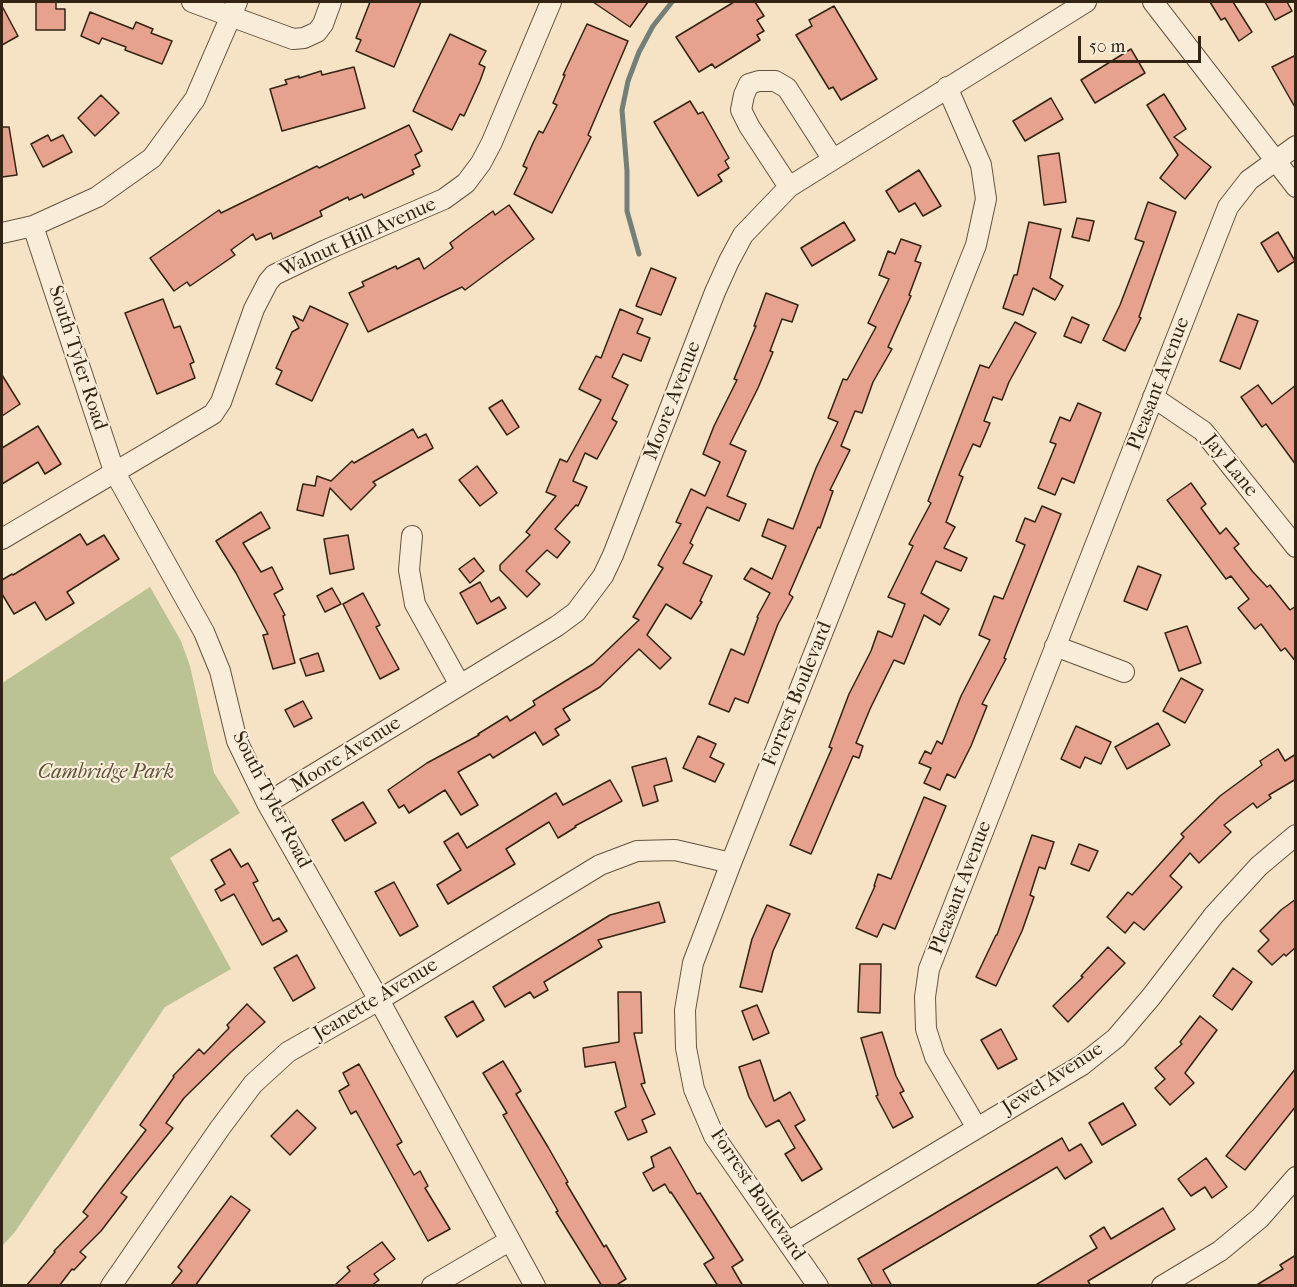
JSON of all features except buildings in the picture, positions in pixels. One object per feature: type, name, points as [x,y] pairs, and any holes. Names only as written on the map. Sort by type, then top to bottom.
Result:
[{"type":"street","points":[[192,2],[235,9],[293,39],[304,38],[317,32],[332,2]]},
{"type":"street","name":"Walnut Hill Avenue","points":[[2,539],[213,414],[221,402],[254,309],[274,275],[444,199],[466,183],[481,163],[492,142],[551,2]]},
{"type":"street","name":"Moore Avenue","points":[[267,803],[557,626],[576,612],[593,590],[613,555],[729,261],[743,235],[789,187],[832,158],[1086,2]]},
{"type":"street","points":[[1153,2],[1296,187]]},
{"type":"street","points":[[2,233],[33,226],[97,197],[152,158],[195,99],[235,9]]},
{"type":"street","points":[[789,187],[741,110],[749,84],[759,81],[775,81],[787,88],[832,158]]},
{"type":"street","name":"Forrest Boulevard","points":[[818,1286],[714,1136],[694,1089],[686,1048],[685,1010],[693,963],[730,863],[976,245],[986,199],[981,165],[947,87]]},
{"type":"street","name":"Pleasant Avenue","points":[[977,1128],[935,1057],[926,1029],[925,998],[929,969],[1228,207],[1249,180],[1296,146]]},
{"type":"street","name":"South Tyler Road","points":[[33,226],[114,471],[204,632],[220,671],[237,741],[267,803],[379,1000],[535,1286]]},
{"type":"street","name":"Jay Lane","points":[[1153,397],[1203,431],[1296,547]]},
{"type":"street","points":[[412,536],[409,570],[415,604],[460,685]]},
{"type":"street","points":[[1055,646],[1124,672]]},
{"type":"street","name":"Jewel Avenue","points":[[788,1242],[1082,1065],[1116,1038],[1151,997],[1214,915],[1259,866],[1296,835]]},
{"type":"street","name":"Jeanette Avenue","points":[[111,1286],[253,1084],[288,1052],[379,1000],[600,865],[637,851],[675,850],[730,863]]},
{"type":"street","points":[[1162,1286],[1220,1251],[1260,1218],[1296,1177]]},
{"type":"street","points":[[432,1286],[509,1241]]},
{"type":"green space","name":"Cambridge Park","points":[[150,587],[181,641],[190,666],[214,773],[240,813],[170,858],[231,969],[165,1007],[15,1232],[2,1246],[2,683]]},
{"type":"waterway","points":[[639,254],[627,211],[627,171],[622,110],[628,81],[639,52],[653,26],[672,2]]}]
